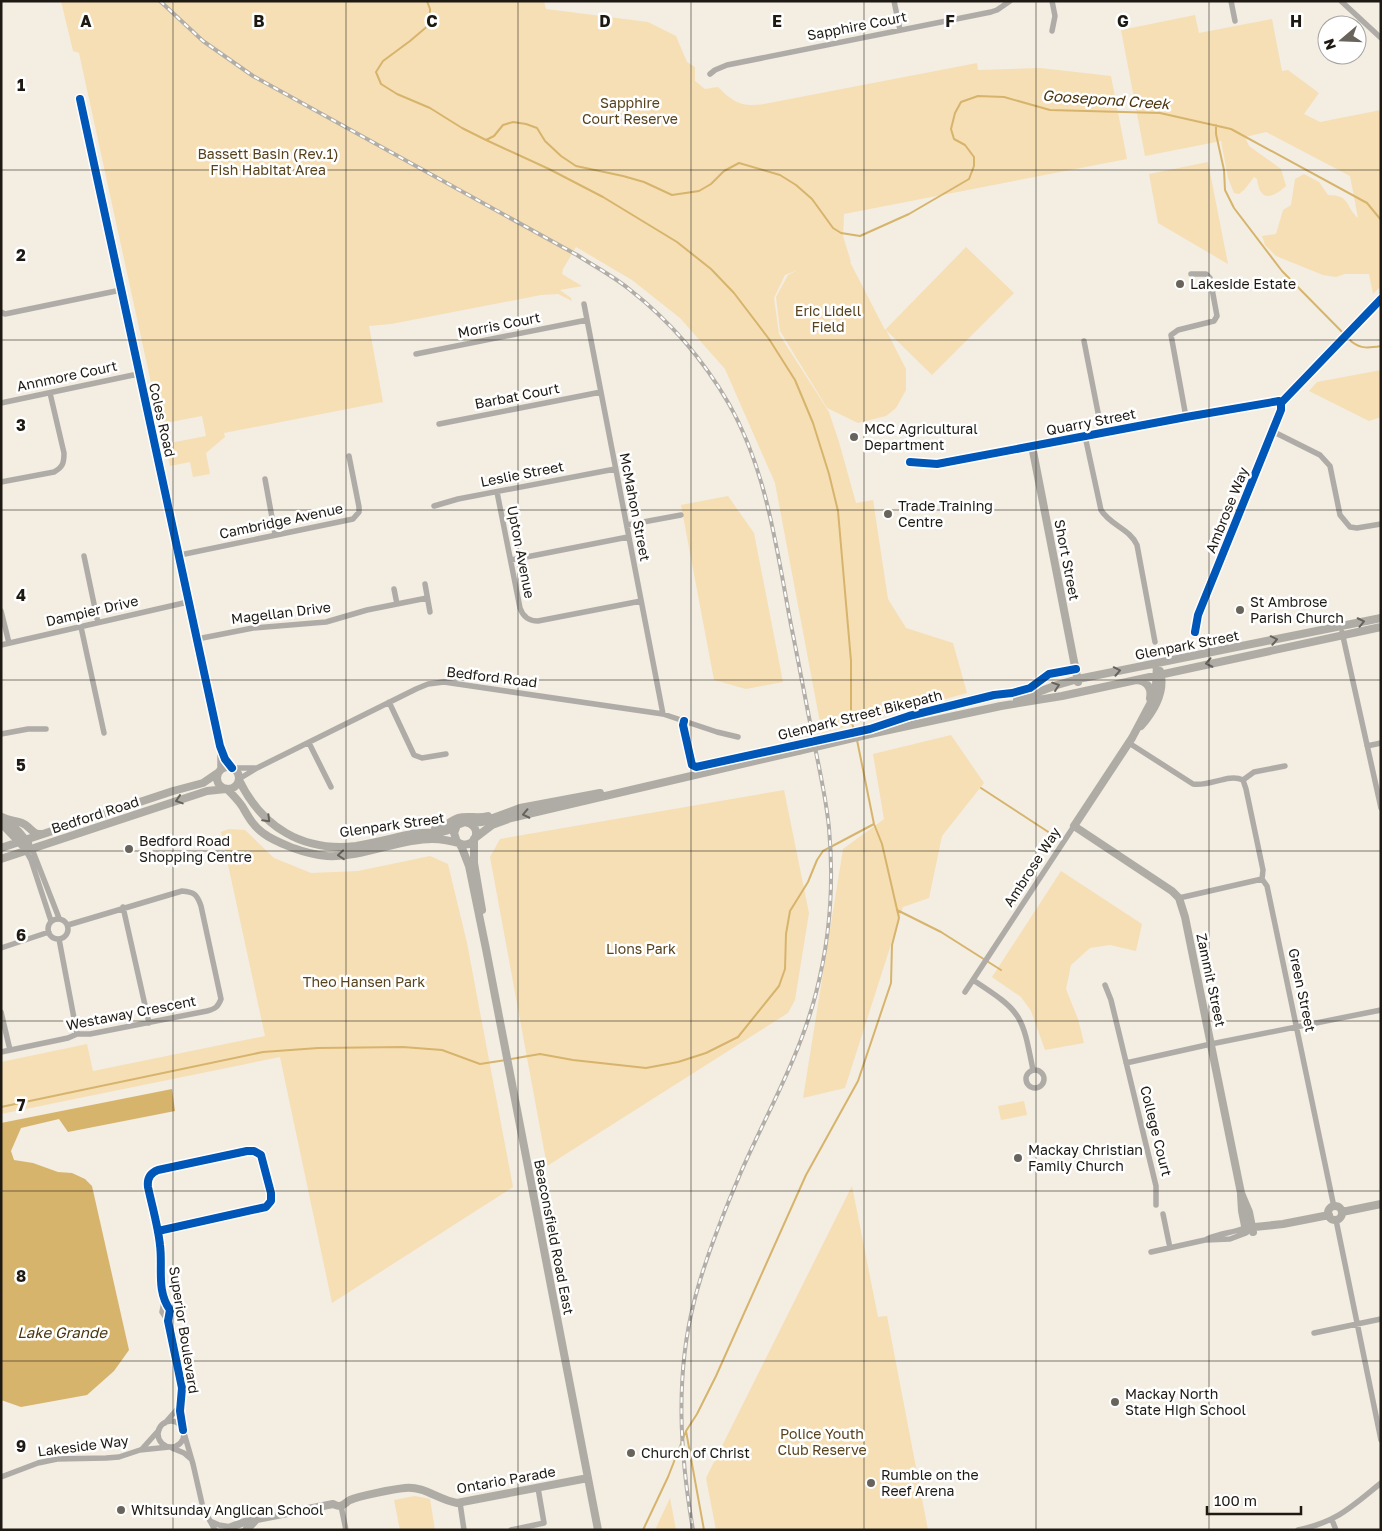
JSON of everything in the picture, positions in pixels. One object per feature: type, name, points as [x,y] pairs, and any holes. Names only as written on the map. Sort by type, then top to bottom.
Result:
[{"type":"street","points":[[894,1],[900,30]]},
{"type":"street","name":"Sapphire Court","points":[[710,74],[727,65],[992,12],[1010,1]]},
{"type":"street","points":[[1052,1],[1055,16],[1052,31]]},
{"type":"street","points":[[1231,1],[1235,21]]},
{"type":"street","points":[[1341,1],[1381,38]]},
{"type":"street","name":"Coles Road","points":[[80,99],[138,374],[180,554],[188,602],[220,746],[225,760],[232,768]]},
{"type":"street","points":[[1186,416],[1171,335],[1178,330],[1214,321],[1217,316],[1210,278],[1206,274],[1191,274]]},
{"type":"street","points":[[1,312],[5,314],[121,290]]},
{"type":"street","name":"McMahon Street","points":[[584,304],[663,714]]},
{"type":"street","name":"Morris Court","points":[[416,354],[587,320]]},
{"type":"street","points":[[1084,341],[1102,433]]},
{"type":"street","name":"Annmore Court","points":[[1,403],[138,374]]},
{"type":"street","name":"Barbat Court","points":[[439,424],[600,392]]},
{"type":"street","points":[[1,482],[54,472],[60,469],[64,463],[64,453],[50,393]]},
{"type":"street","name":"Quarry Street","points":[[910,462],[937,464],[1277,400]]},
{"type":"street","name":"Ambrose Way","points":[[1195,632],[1198,614],[1282,405],[1277,400]]},
{"type":"street","points":[[1272,431],[1320,455],[1330,466],[1340,514],[1350,527],[1357,528],[1381,524]]},
{"type":"street","points":[[1085,436],[1101,510],[1108,520],[1132,537],[1136,545],[1155,642]]},
{"type":"street","name":"Short Street","points":[[1032,446],[1080,692]]},
{"type":"street","name":"Cambridge Avenue","points":[[180,554],[349,521],[359,512],[349,456]]},
{"type":"street","name":"Leslie Street","points":[[434,506],[615,469]]},
{"type":"street","points":[[265,479],[275,534]]},
{"type":"street","name":"Upton Avenue","points":[[497,492],[520,608],[523,614],[531,620],[538,621],[641,601]]},
{"type":"street","points":[[626,526],[681,515]]},
{"type":"street","points":[[510,560],[628,537]]},
{"type":"street","points":[[84,556],[98,623]]},
{"type":"street","points":[[425,584],[430,612]]},
{"type":"street","points":[[394,589],[397,604]]},
{"type":"street","name":"Magellan Drive","points":[[197,639],[253,628],[326,622],[362,611],[427,598]]},
{"type":"street","name":"Dampier Drive","points":[[1,644],[188,602]]},
{"type":"street","points":[[1,611],[9,643]]},
{"type":"street","name":"Glenpark Street","points":[[1002,706],[1078,679],[1381,618]]},
{"type":"street","points":[[1340,626],[1381,808]]},
{"type":"street","points":[[81,627],[104,733]]},
{"type":"street","name":"Glenpark Street","points":[[475,838],[485,829],[505,820],[641,787],[870,734],[1002,706],[1080,692],[1381,627]]},
{"type":"street","points":[[1157,663],[1162,689],[1151,714],[1130,740],[1193,784],[1203,784],[1234,777],[1243,780],[1254,772],[1285,766]]},
{"type":"street","name":"Ambrose Way","points":[[965,992],[1130,740],[1153,697],[1159,675]]},
{"type":"street","points":[[1136,680],[1145,682],[1150,689],[1150,696],[1144,714]]},
{"type":"street","name":"Bedford Road","points":[[239,779],[257,768],[428,684],[453,682],[663,714],[738,737]]},
{"type":"street","points":[[389,702],[412,752],[416,756],[425,758],[446,754]]},
{"type":"street","points":[[1,734],[28,729],[46,729]]},
{"type":"street","points":[[309,743],[331,787]]},
{"type":"street","points":[[1367,746],[1381,743]]},
{"type":"street","name":"Coles Road","points":[[220,746],[220,772]]},
{"type":"street","points":[[412,762],[416,756]]},
{"type":"street","points":[[225,768],[232,768],[237,773],[239,779],[235,786],[227,789],[222,787],[217,777],[220,772],[225,768]]},
{"type":"street","name":"Bedford Road","points":[[232,768],[257,768]]},
{"type":"street","name":"Bedford Road","points":[[1,848],[173,791],[201,784],[220,772]]},
{"type":"street","name":"Glenpark Street","points":[[239,779],[251,802],[271,823],[282,832],[304,842],[323,846],[350,846],[414,834],[445,832],[456,826]]},
{"type":"street","name":"Green Street","points":[[1243,780],[1263,870],[1262,879],[1267,886],[1334,1207]]},
{"type":"street","name":"Glenpark Street","points":[[469,823],[480,823],[520,808],[641,787]]},
{"type":"street","name":"Glenpark Street","points":[[227,789],[240,803],[253,823],[264,834],[281,844],[314,854],[328,856],[347,855],[423,839],[442,839],[458,842]]},
{"type":"street","name":"Bedford Road","points":[[1,859],[207,791],[227,789]]},
{"type":"street","points":[[414,834],[444,827],[461,817],[480,818],[520,808]]},
{"type":"street","points":[[2,819],[23,823],[36,834],[43,834]]},
{"type":"street","points":[[2,819],[29,850],[59,918],[63,919],[68,925],[67,934],[59,939],[52,937],[48,932],[48,926],[51,921],[59,918]]},
{"type":"street","points":[[463,822],[469,823],[475,829],[475,838],[466,844],[458,842],[454,835],[456,826],[463,822]]},
{"type":"street","points":[[1074,826],[1179,898],[1262,879]]},
{"type":"street","name":"Beaconsfield Road East","points":[[475,838],[474,863],[483,914],[486,949]]},
{"type":"street","name":"Beaconsfield Road East","points":[[458,842],[468,866],[486,949],[598,1530]]},
{"type":"street","points":[[29,850],[51,921]]},
{"type":"street","name":"Westaway Crescent","points":[[1,1052],[68,1038],[77,1034],[90,1034],[215,1009],[221,998],[198,897],[192,891],[182,891],[123,907],[68,925]]},
{"type":"street","name":"Zammit Street","points":[[1179,898],[1183,908],[1211,1044],[1241,1194],[1241,1208],[1249,1230]]},
{"type":"street","points":[[123,907],[149,1023]]},
{"type":"street","points":[[1,948],[48,932]]},
{"type":"street","points":[[59,939],[77,1034]]},
{"type":"street","points":[[973,980],[1008,1004],[1017,1014],[1024,1029],[1033,1070]]},
{"type":"street","name":"College Court","points":[[1105,985],[1111,1000],[1156,1186],[1156,1205]]},
{"type":"street","points":[[1126,1063],[1381,1010]]},
{"type":"street","points":[[1,1012],[10,1050]]},
{"type":"street","name":"Superior Boulevard","points":[[158,1232],[262,1209],[270,1204],[271,1193],[263,1158],[259,1152],[252,1150],[159,1169],[150,1175],[148,1182],[160,1250],[161,1285],[164,1302],[162,1312],[168,1321],[182,1385],[180,1406],[184,1432],[204,1508],[215,1530]]},
{"type":"street","points":[[1342,1212],[1381,1204]]},
{"type":"street","points":[[1329,1215],[1330,1209],[1334,1207],[1338,1207],[1342,1212]]},
{"type":"street","points":[[1336,1220],[1341,1216],[1342,1212]]},
{"type":"street","points":[[1163,1214],[1170,1248]]},
{"type":"street","points":[[1151,1252],[1205,1240],[1220,1233],[1249,1230],[1263,1232],[1282,1224],[1329,1215]]},
{"type":"street","points":[[1329,1215],[1336,1220]]},
{"type":"street","points":[[1336,1220],[1381,1440]]},
{"type":"street","points":[[1314,1333],[1381,1319]]},
{"type":"street","name":"Superior Boulevard","points":[[164,1424],[180,1406]]},
{"type":"street","points":[[170,1447],[178,1446],[182,1442],[184,1432],[177,1423],[172,1422],[164,1424],[160,1430],[161,1442],[170,1447],[184,1453],[191,1459]]},
{"type":"street","name":"Lakeside Way","points":[[140,1450],[160,1430]]},
{"type":"street","name":"Lakeside Way","points":[[1,1477],[38,1463],[57,1459],[119,1457],[140,1450],[170,1447]]},
{"type":"street","name":"Ontario Parade","points":[[229,1528],[247,1521],[333,1504],[341,1506],[349,1500],[410,1488],[427,1490],[447,1501],[460,1503],[588,1478]]},
{"type":"street","points":[[1298,1530],[1332,1520],[1381,1483]]},
{"type":"street","points":[[511,1530],[544,1523],[538,1488]]},
{"type":"street","points":[[460,1503],[464,1530]]},
{"type":"street","points":[[341,1506],[346,1530]]},
{"type":"street","points":[[246,1530],[250,1524],[257,1520]]},
{"type":"street","points":[[1332,1520],[1336,1530]]},
{"type":"street","points":[[210,1521],[241,1530]]},
{"type":"green space","points":[[61,1],[544,1],[546,9],[648,22],[676,36],[687,62],[695,67],[695,81],[705,89],[718,87],[738,103],[749,105],[764,104],[977,63],[978,70],[1040,68],[1111,76],[1127,159],[844,214],[843,236],[850,262],[885,330],[966,247],[1014,293],[932,375],[886,330],[906,369],[906,390],[896,408],[886,416],[858,423],[827,408],[780,331],[776,297],[788,275],[798,270],[785,275],[774,298],[779,334],[829,412],[856,503],[873,500],[888,599],[906,628],[953,643],[967,693],[822,733],[775,483],[725,369],[680,318],[632,280],[576,247],[562,274],[582,286],[560,290],[571,298],[572,301],[558,294],[541,295],[391,324],[369,326],[383,402],[224,433],[225,437],[206,453],[210,474],[193,477],[190,462],[170,466],[165,444],[206,436],[202,416],[160,424],[79,53],[73,51]]},
{"type":"green space","points":[[1195,15],[1199,33],[1272,19],[1282,71],[1288,70],[1319,93],[1304,114],[1320,122],[1381,110],[1381,286],[1373,294],[1369,274],[1345,274],[1336,277],[1323,275],[1276,256],[1265,245],[1262,236],[1276,234],[1283,210],[1291,205],[1295,179],[1304,174],[1319,182],[1328,195],[1344,199],[1358,218],[1350,176],[1266,132],[1245,137],[1249,146],[1281,169],[1286,186],[1271,196],[1264,195],[1261,192],[1257,179],[1254,177],[1239,194],[1234,193],[1228,178],[1221,141],[1145,156],[1121,30]]},
{"type":"green space","points":[[1208,162],[1228,264],[1158,223],[1149,174]]},
{"type":"green space","points":[[1381,370],[1381,417],[1369,421],[1309,391],[1317,382]]},
{"type":"green space","points":[[728,496],[754,533],[783,682],[746,689],[714,680],[681,505]]},
{"type":"green space","points":[[951,735],[984,783],[942,836],[929,898],[903,907],[845,1088],[803,1098],[843,849],[884,819],[873,754]]},
{"type":"green space","name":"Lions Park","points":[[784,790],[809,913],[795,1000],[788,1013],[547,1166],[490,857],[500,839]]},
{"type":"green space","name":"Theo Hansen Park","points":[[229,829],[245,830],[274,858],[311,873],[358,871],[430,856],[448,864],[467,943],[513,1187],[332,1303],[280,1057],[1,1114],[1,1062],[87,1044],[93,1071],[265,1036],[221,832]]},
{"type":"green space","points":[[1061,871],[1142,924],[1136,951],[1110,945],[1090,948],[1071,965],[1066,989],[1078,1019],[1084,1043],[1045,1050],[1031,1011],[1021,997],[992,977]]},
{"type":"green space","points":[[1024,1101],[1027,1115],[1001,1120],[998,1106]]},
{"type":"green space","name":"Police Youth Club Reserve","points":[[852,1186],[878,1317],[887,1316],[928,1530],[716,1530],[706,1478]]},
{"type":"green space","points":[[415,1496],[430,1499],[435,1530],[400,1530],[394,1500]]},
{"type":"green space","points":[[670,1498],[676,1530],[655,1530]]},
{"type":"water","name":"Lake Grande","points":[[172,1089],[175,1111],[68,1132],[59,1119],[21,1128],[11,1151],[14,1160],[33,1163],[58,1172],[72,1173],[85,1179],[92,1186],[129,1350],[114,1371],[87,1395],[21,1407],[1,1400],[1,1123]]},
{"type":"waterway","name":"Goosepond Creek","points":[[427,1],[430,9],[430,24],[383,61],[376,72],[381,84],[397,94],[430,108],[486,140],[494,136],[503,125],[513,122],[526,124],[537,128],[545,141],[561,156],[576,166],[644,182],[672,195],[699,191],[711,184],[724,171],[739,163],[780,175],[796,185],[812,199],[833,228],[841,233],[860,236],[909,214],[969,179],[974,166],[974,157],[965,145],[954,139],[951,129],[955,113],[961,102],[978,96],[1004,97],[1050,110],[1160,113],[1231,129],[1367,203],[1381,220]]},
{"type":"waterway","points":[[1216,125],[1216,134],[1224,170],[1225,190],[1234,208],[1282,271],[1352,342],[1365,347],[1381,346]]},
{"type":"waterway","points":[[486,140],[549,169],[603,197],[677,242],[711,269],[734,293],[769,339],[795,380],[813,423],[838,511],[851,661],[851,718],[855,736]]},
{"type":"waterway","points":[[643,1530],[668,1477],[686,1431],[697,1414],[716,1376],[806,1175],[858,1081],[891,983],[892,945],[899,918],[882,844],[874,824],[857,740]]},
{"type":"waterway","points":[[981,788],[1056,837]]},
{"type":"waterway","points":[[511,1059],[540,1054],[573,1060],[646,1068],[678,1062],[706,1053],[738,1037],[779,986],[785,969],[786,934],[790,911],[808,882],[817,860],[823,851],[874,824]]},
{"type":"waterway","points":[[897,910],[941,932],[1001,970]]},
{"type":"waterway","points":[[1,1107],[263,1052],[318,1048],[403,1047],[442,1050],[480,1064],[506,1060]]},
{"type":"waterway","points":[[686,1431],[704,1530]]},
{"type":"railway","points":[[160,1],[203,41],[253,76],[577,255],[623,284],[658,314],[697,356],[729,404],[753,458],[770,514],[826,804],[831,869],[830,911],[821,973],[809,1016],[792,1062],[728,1204],[709,1253],[694,1302],[684,1359],[681,1416],[685,1473],[693,1530]]},
{"type":"cycle path","points":[[80,99],[220,746],[225,759],[232,768]]},
{"type":"cycle path","points":[[1281,403],[1381,299]]},
{"type":"cycle path","points":[[910,462],[937,464],[1279,401],[1281,403],[1281,410],[1198,615],[1195,632]]},
{"type":"cycle path","name":"Glenpark Street Bikepath","points":[[684,721],[683,725],[692,765],[696,767],[870,729],[909,716],[994,695],[1012,693],[1030,688],[1049,674],[1076,669]]},
{"type":"cycle path","points":[[158,1231],[266,1207],[271,1201],[271,1193],[261,1155],[254,1151],[247,1151],[158,1170],[151,1175],[148,1181],[160,1245],[161,1287],[170,1310],[168,1321],[182,1388],[180,1411],[183,1430]]},
{"type":"place","name":"Lakeside Estate","points":[[1180,284]]},
{"type":"place","name":"MCC Agricultural Department","points":[[854,437]]},
{"type":"place","name":"Trade Training Centre","points":[[888,514]]},
{"type":"place","name":"St Ambrose Parish Church","points":[[1240,610]]},
{"type":"place","name":"Bedford Road Shopping Centre","points":[[129,849]]},
{"type":"place","name":"Mackay Christian Family Church","points":[[1018,1158]]},
{"type":"place","name":"Mackay North State High School","points":[[1115,1402]]},
{"type":"place","name":"Church of Christ","points":[[631,1453]]},
{"type":"place","name":"Rumble on the Reef Arena","points":[[871,1483]]},
{"type":"place","name":"Whitsunday Anglican School","points":[[121,1510]]},
{"type":"park label","name":"Sapphire Court Reserve","points":[[630,112]]},
{"type":"park label","name":"Bassett Basin (Rev.1) Fish Habitat Area","points":[[268,162]]},
{"type":"park label","name":"Eric Lidell Field","points":[[828,320]]}]
